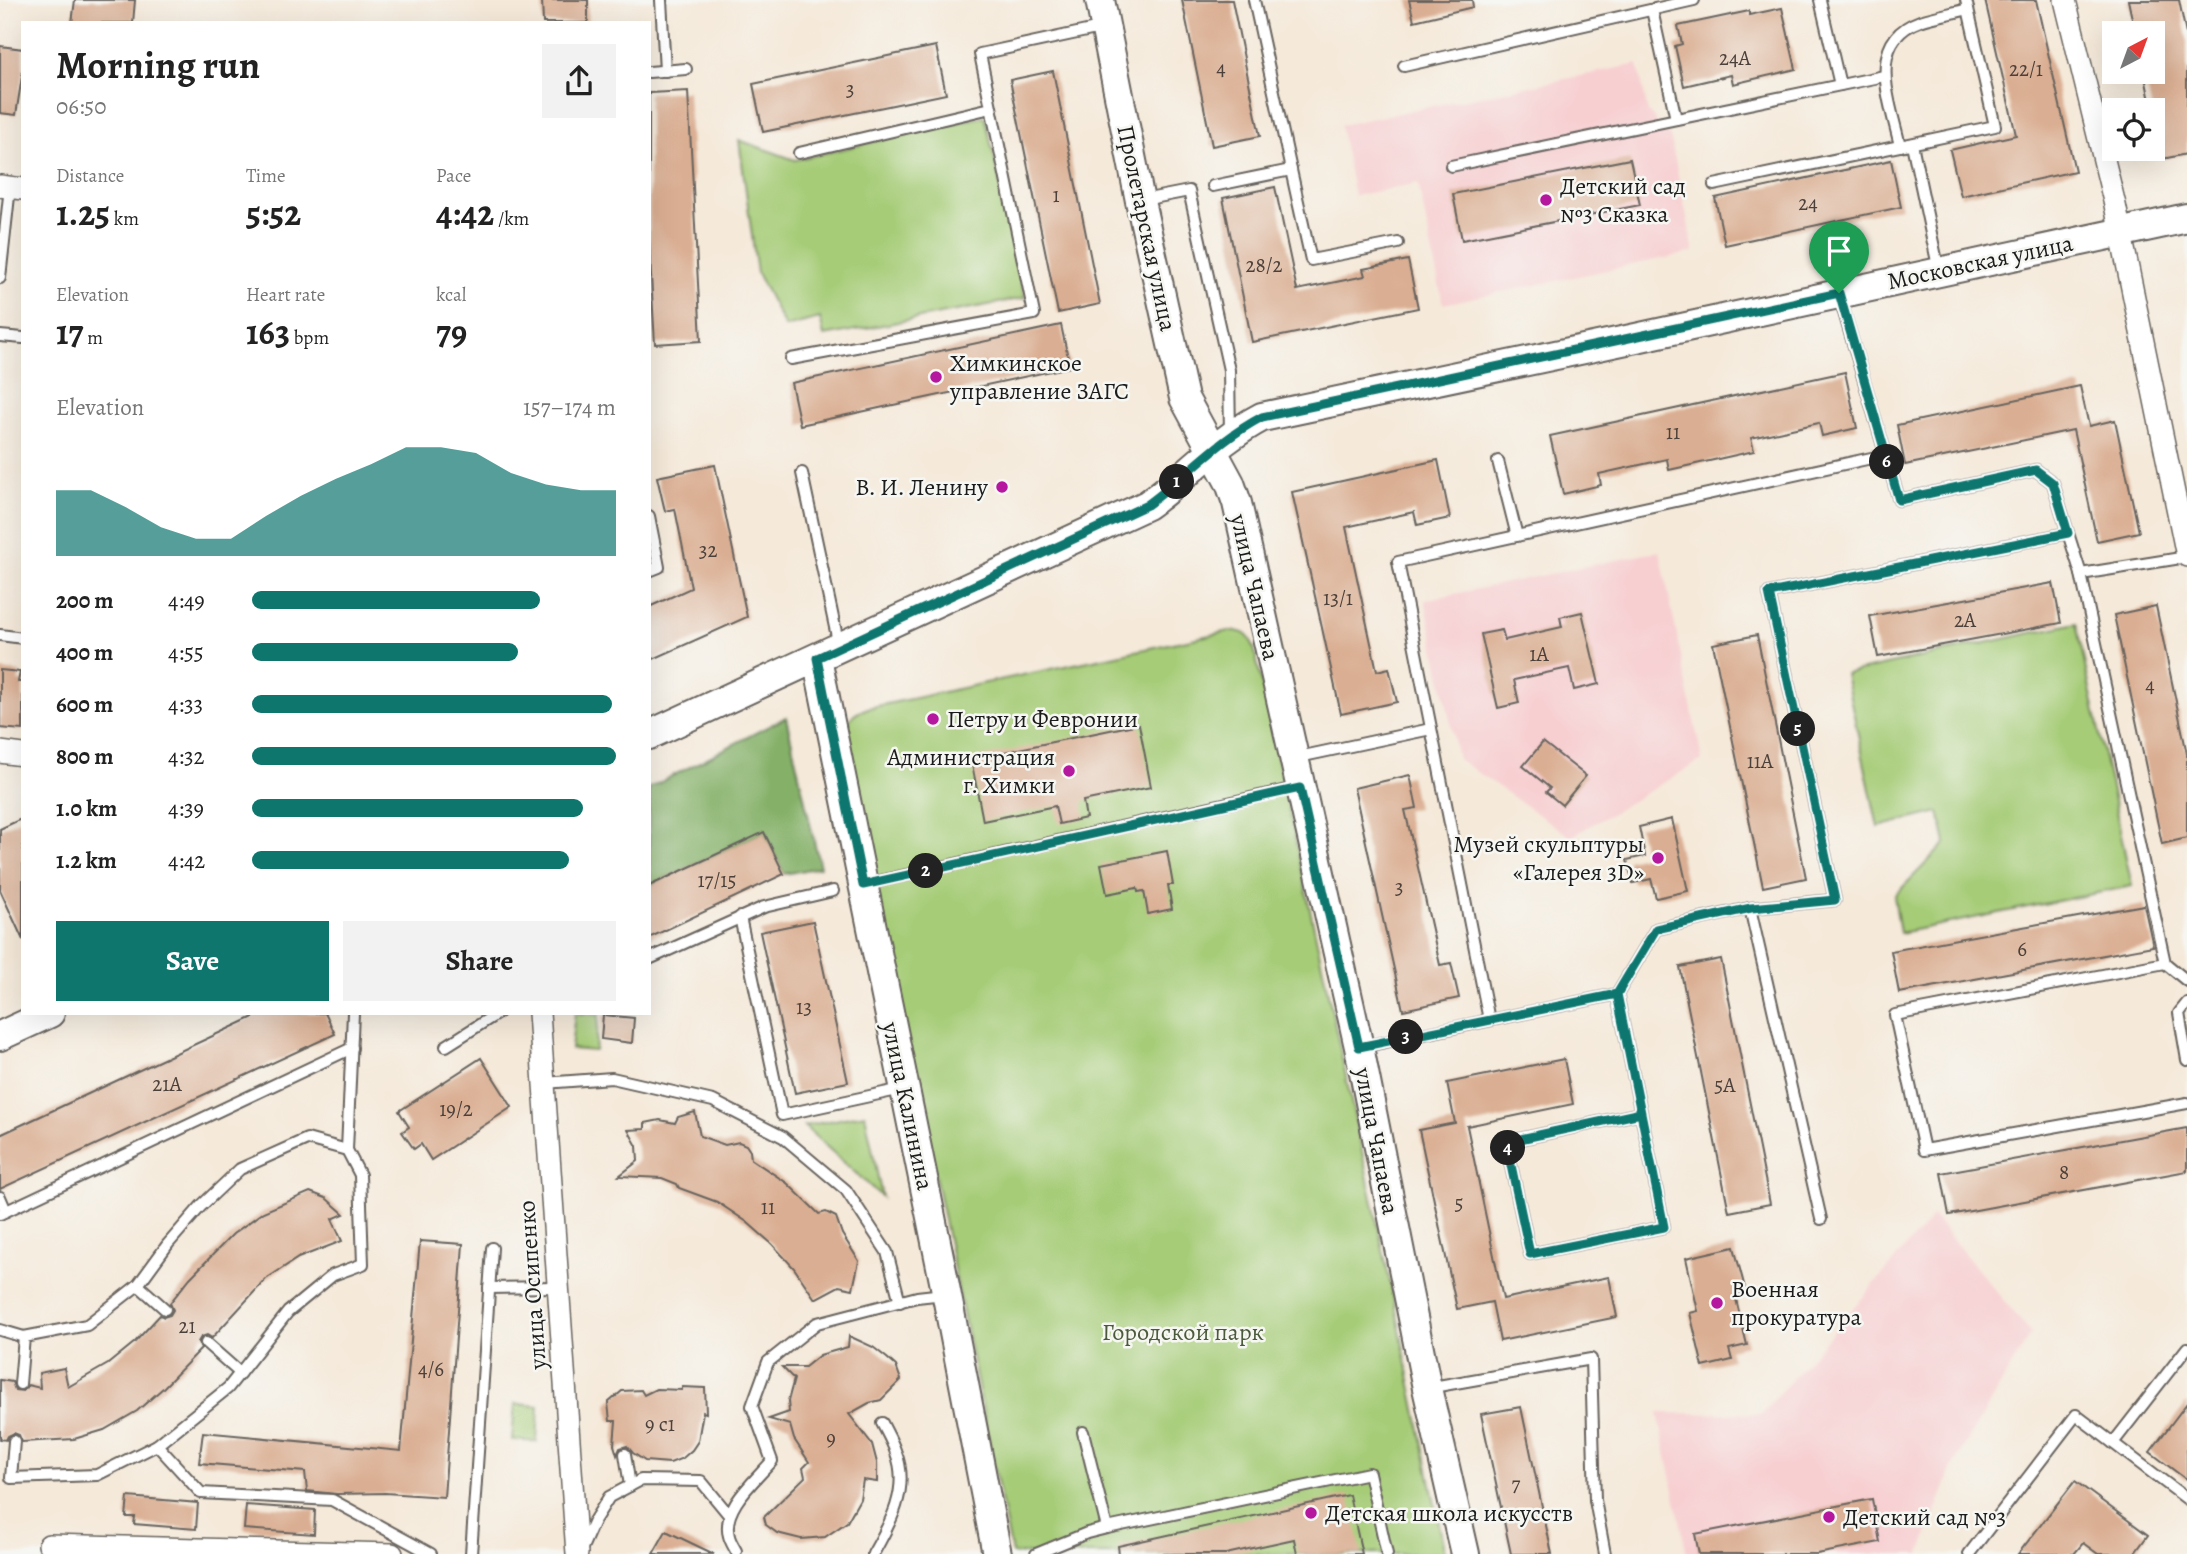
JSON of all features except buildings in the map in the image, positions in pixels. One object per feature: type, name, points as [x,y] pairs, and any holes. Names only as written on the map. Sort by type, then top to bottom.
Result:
[{"type":"street","points":[[2065,0],[2180,488],[2187,556]]},
{"type":"street","name":"Пролетарская улица","points":[[1102,13],[1184,398],[1221,443]]},
{"type":"street","name":"Московская улица","points":[[651,735],[1147,505],[1166,492],[1221,443],[1262,417],[2187,218]]},
{"type":"street","name":"улица Чапаева","points":[[1221,443],[1237,503],[1359,1047],[1427,1388],[1465,1554]]},
{"type":"street","name":"улица Калинина","points":[[828,653],[863,885],[998,1554]]},
{"type":"street","points":[[0,752],[21,755]]},
{"type":"street","points":[[0,1036],[46,1015]]},
{"type":"street","name":"улица Осипенко","points":[[539,1015],[578,1554]]},
{"type":"street","points":[[49,1545],[392,1554]]},
{"type":"lane","points":[[661,0],[664,71]]},
{"type":"lane","points":[[1254,0],[1311,260],[1398,243]]},
{"type":"lane","points":[[1404,66],[1694,0]]},
{"type":"lane","points":[[1820,0],[1840,85]]},
{"type":"lane","points":[[1714,185],[1906,145],[1995,126],[1967,5],[1918,22],[1899,34],[1886,53],[1884,76],[1906,145],[1939,271]]},
{"type":"lane","points":[[1652,9],[1676,119]]},
{"type":"lane","points":[[791,359],[1034,314],[980,54],[1102,13]]},
{"type":"lane","points":[[651,72],[686,69]]},
{"type":"lane","points":[[1451,166],[1884,76]]},
{"type":"lane","points":[[799,153],[991,108]]},
{"type":"lane","points":[[1213,186],[1291,170]]},
{"type":"lane","points":[[0,278],[11,187]]},
{"type":"lane","points":[[1140,201],[1189,191],[1229,370],[1221,443]]},
{"type":"lane","points":[[1839,293],[1899,500],[2036,470],[2053,483],[2081,574],[2165,963],[2187,981]]},
{"type":"lane","points":[[0,336],[21,338]]},
{"type":"lane","points":[[1489,1020],[1398,562],[1885,455]]},
{"type":"lane","points":[[1498,461],[1517,536]]},
{"type":"lane","points":[[802,473],[828,653]]},
{"type":"lane","points":[[651,525],[660,567],[651,570]]},
{"type":"lane","points":[[1641,1113],[1506,1142],[1530,1254],[1664,1227],[1617,994],[1656,929],[1751,908],[1835,900],[1769,593],[2068,533]]},
{"type":"lane","points":[[2081,574],[2187,556]]},
{"type":"lane","points":[[0,635],[21,638]]},
{"type":"lane","points":[[1294,758],[1431,729]]},
{"type":"lane","points":[[863,885],[1300,788]]},
{"type":"lane","points":[[651,958],[764,907],[833,891]]},
{"type":"lane","points":[[1751,908],[1821,1219]]},
{"type":"lane","points":[[740,917],[782,1115],[905,1089]]},
{"type":"lane","points":[[2165,963],[1895,1015],[1924,1150],[2187,1103]]},
{"type":"lane","points":[[1359,1047],[1617,994]]},
{"type":"lane","points":[[2187,1003],[2183,1016],[2187,1060]]},
{"type":"lane","points":[[14,1441],[11,1478],[97,1475],[157,1445],[228,1388],[288,1312],[333,1275],[363,1264],[360,1175],[347,1150],[353,1015]]},
{"type":"lane","points":[[446,1046],[495,1015]]},
{"type":"lane","points":[[0,1197],[3,1212],[352,1048]]},
{"type":"lane","points":[[544,1083],[612,1078],[713,1101],[783,1137],[846,1190],[887,1252],[900,1302]]},
{"type":"lane","points":[[0,1330],[24,1337],[87,1325],[138,1285],[168,1244],[201,1206],[240,1169],[307,1139],[347,1150]]},
{"type":"lane","points":[[471,1554],[492,1248]]},
{"type":"lane","points":[[138,1285],[165,1309]]},
{"type":"lane","points":[[489,1288],[558,1287]]},
{"type":"lane","points":[[738,1553],[728,1534],[729,1515],[739,1499],[772,1461],[752,1406],[768,1362],[817,1323],[947,1293]]},
{"type":"lane","points":[[20,1384],[24,1337]]},
{"type":"lane","points":[[206,1343],[240,1373]]},
{"type":"lane","points":[[2113,1443],[2187,1348]]},
{"type":"lane","points":[[1427,1388],[1591,1359],[1595,1500],[1605,1554]]},
{"type":"lane","points":[[1969,1554],[2076,1415],[2187,1499]]},
{"type":"lane","points":[[873,1554],[893,1518],[900,1487],[898,1456],[882,1423]]},
{"type":"lane","points":[[1083,1432],[1107,1528]]},
{"type":"lane","points":[[157,1445],[201,1493],[332,1500],[431,1554]]},
{"type":"lane","points":[[625,1454],[630,1486]]},
{"type":"lane","points":[[1035,1554],[1107,1528],[1369,1473],[1387,1554]]},
{"type":"lane","points":[[578,1554],[594,1521],[610,1497],[641,1480],[701,1481],[729,1515]]},
{"type":"shaded area","points":[[1638,64],[1648,112],[1670,136],[1694,252],[1443,304],[1418,183],[1354,196],[1340,125]]},
{"type":"shaded area","points":[[1660,551],[1702,760],[1571,837],[1458,759],[1425,600]]},
{"type":"shaded area","points":[[1933,1216],[2031,1333],[1952,1467],[1920,1554],[1687,1554],[1658,1413],[1762,1414]]},
{"type":"green space","points":[[985,116],[1025,298],[824,336],[820,318],[785,327],[757,273],[739,140],[795,160]]},
{"type":"green space","points":[[2076,623],[2132,886],[1900,933],[1894,896],[1946,843],[1939,812],[1878,827],[1845,674]]},
{"type":"green space","name":"Городской парк","points":[[1229,631],[1245,634],[1254,648],[1397,1315],[1445,1554],[1012,1554],[846,738],[847,727],[854,715],[868,708]]},
{"type":"green space","points":[[786,717],[820,867],[784,874],[764,832],[651,885],[651,787]]},
{"type":"green space","points":[[575,1015],[599,1015],[595,1051],[571,1049]]},
{"type":"green space","points":[[865,1114],[882,1197],[804,1126]]},
{"type":"green space","points":[[515,1404],[539,1406],[537,1442],[512,1440]]},
{"type":"place","name":"Детский сад №3 Сказка","points":[[1546,200]]},
{"type":"place","name":"Химкинское управление ЗАГС","points":[[936,377]]},
{"type":"place","name":"В. И. Ленину","points":[[1002,487]]},
{"type":"place","name":"Петру и Февронии","points":[[933,719]]},
{"type":"place","name":"Администрация г. Химки","points":[[1069,771]]},
{"type":"place","name":"Музей скульптуры «Галерея 3D»","points":[[1658,858]]},
{"type":"place","name":"Военная прокуратура","points":[[1717,1303]]},
{"type":"place","name":"Детская школа искусств","points":[[1311,1513]]},
{"type":"place","name":"Детский сад №3","points":[[1829,1517]]},
{"type":"route","points":[[1839,293],[1262,417],[1212,449],[1166,492],[1147,505],[817,658],[863,885],[1300,788],[1359,1047],[1617,994],[1664,1227],[1530,1254],[1506,1142],[1641,1113],[1617,994],[1656,929],[1751,908],[1835,900],[1769,593],[2068,533],[2053,483],[2036,470],[1899,500],[1839,293]]}]
